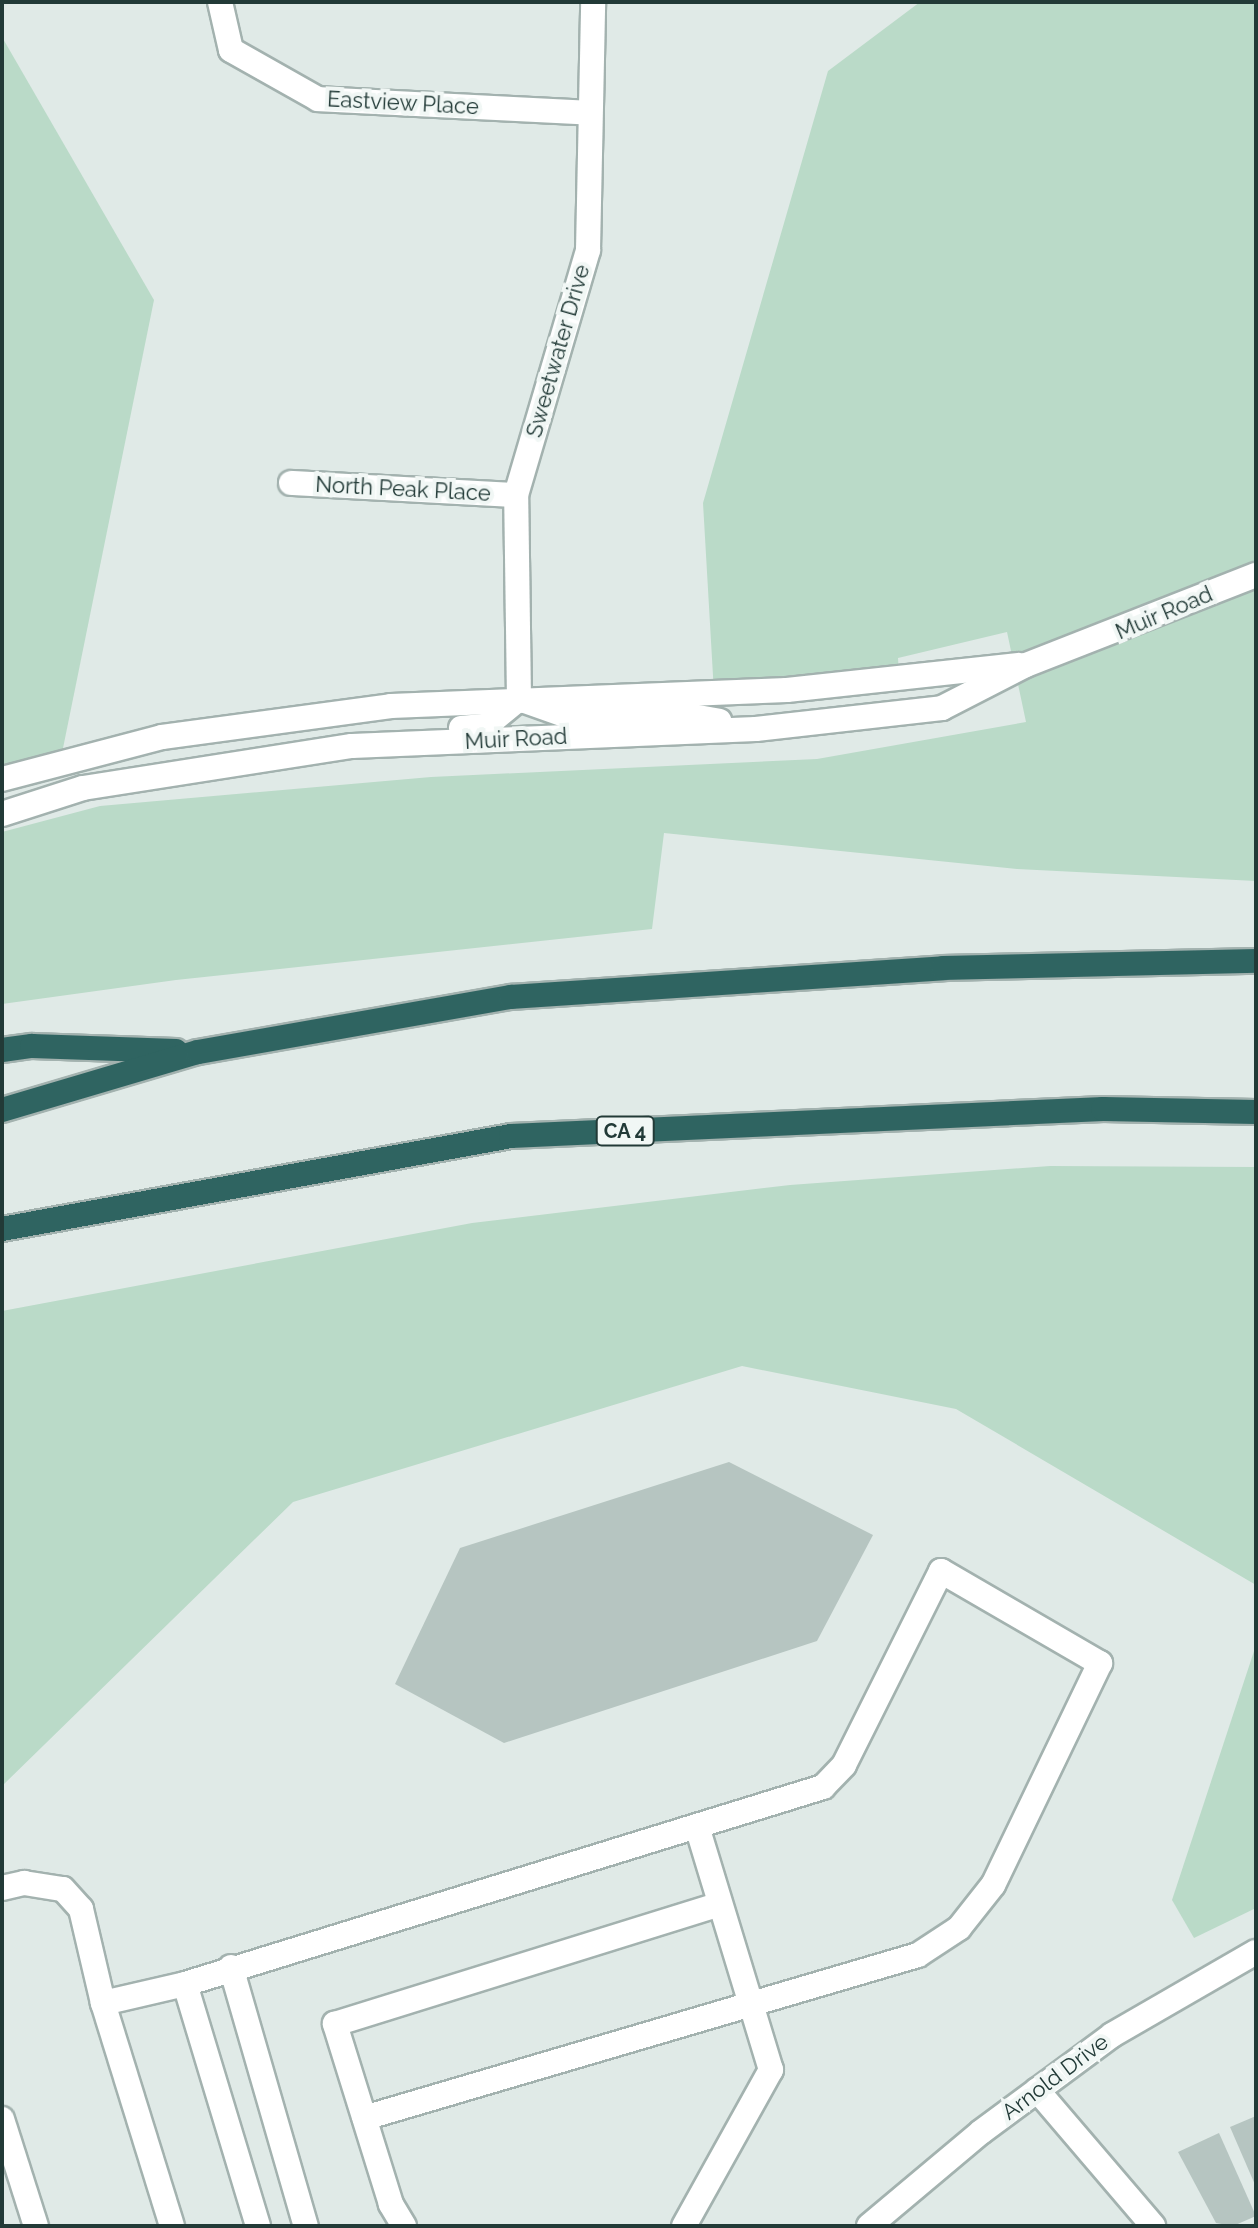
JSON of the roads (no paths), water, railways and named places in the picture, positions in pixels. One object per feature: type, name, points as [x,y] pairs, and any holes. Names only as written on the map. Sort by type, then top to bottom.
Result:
[{"type":"highway","points":[[2,1110],[198,1052],[511,997],[943,968],[1256,961]]},
{"type":"highway","points":[[2,1050],[32,1046],[198,1052]]},
{"type":"highway","name":"CA 4","points":[[2,1229],[511,1136],[1103,1109],[1256,1112]]},
{"type":"street","name":"Eastview Place","points":[[220,2],[231,50],[318,99],[590,113]]},
{"type":"street","name":"Sweetwater Drive","points":[[519,699],[516,495],[588,250],[593,2]]},
{"type":"street","name":"North Peak Place","points":[[291,483],[516,495]]},
{"type":"street","name":"Muir Road","points":[[2,814],[83,788],[352,746],[756,729],[942,708],[1026,665],[1256,575]]},
{"type":"street","name":"Muir Road","points":[[2,779],[206,730],[391,706],[787,690],[899,674],[1026,665]]},
{"type":"street","points":[[352,746],[416,731],[486,726],[519,699],[570,717],[681,714],[756,729]]},
{"type":"street","points":[[103,2003],[185,1984],[231,1967],[823,1787],[844,1765],[941,1571],[1100,1663],[993,1885],[959,1928],[918,1955],[364,2118]]},
{"type":"street","points":[[684,2226],[771,2070],[697,1826]]},
{"type":"street","points":[[2,1888],[24,1883],[63,1889],[81,1909],[103,2003],[172,2226]]},
{"type":"street","points":[[404,2226],[391,2204],[335,2024],[720,1904]]},
{"type":"street","name":"Arnold Drive","points":[[869,2226],[1037,2090],[1112,2035],[1256,1952]]},
{"type":"street","points":[[231,1967],[306,2226]]},
{"type":"street","points":[[185,1984],[258,2226]]},
{"type":"street","points":[[1037,2090],[1153,2226]]},
{"type":"street","points":[[2,2119],[36,2226]]}]
